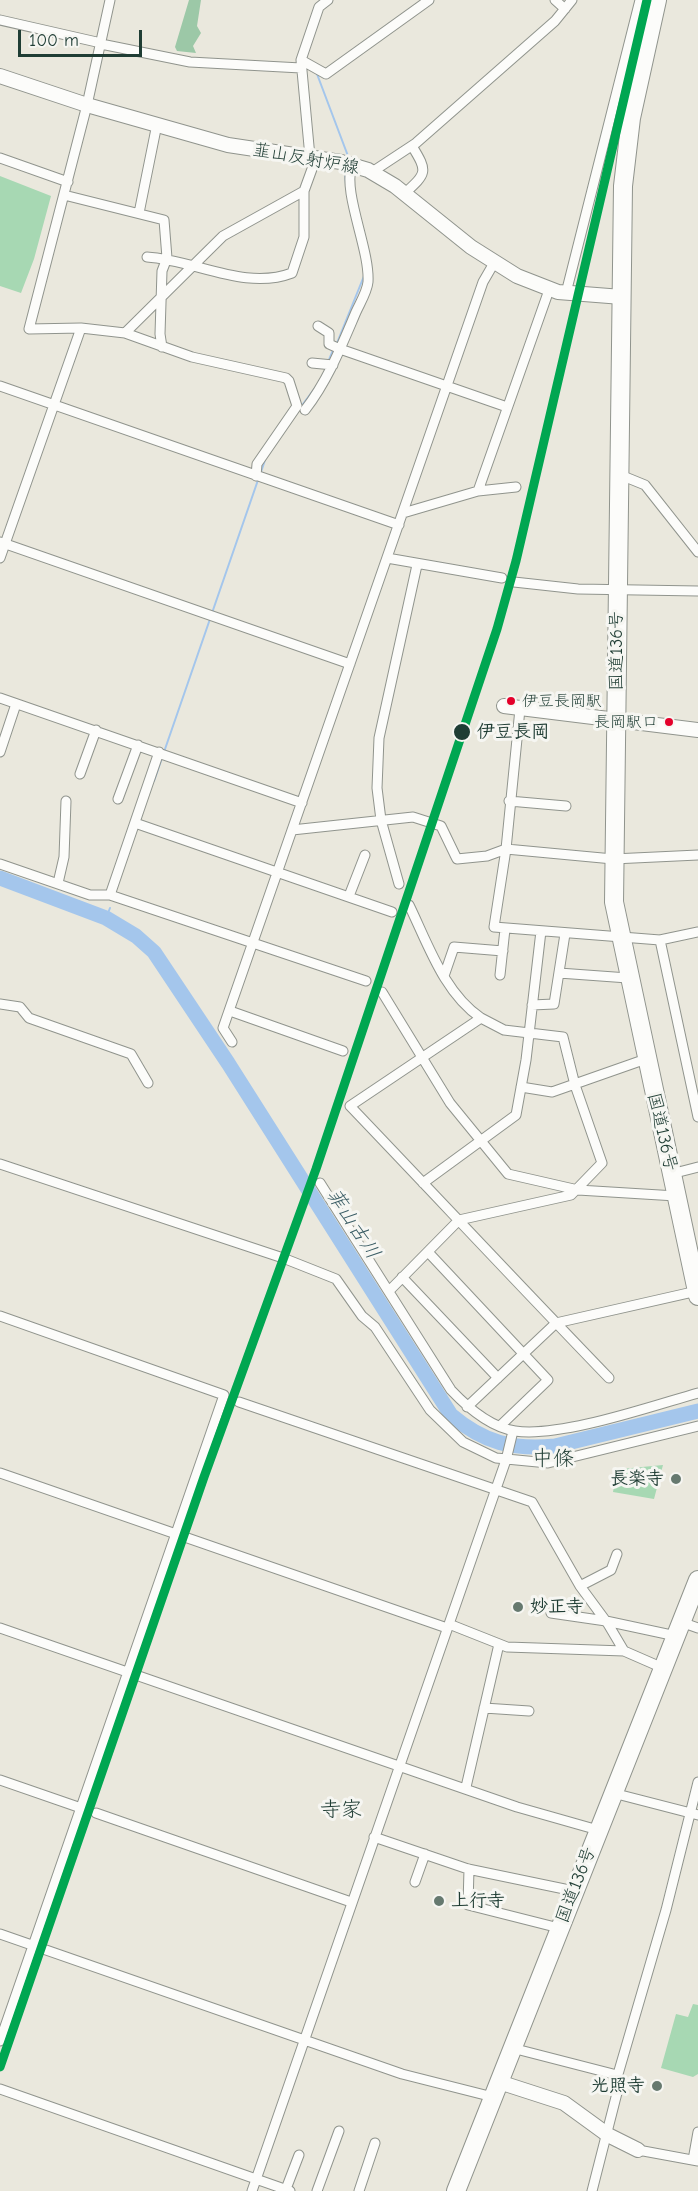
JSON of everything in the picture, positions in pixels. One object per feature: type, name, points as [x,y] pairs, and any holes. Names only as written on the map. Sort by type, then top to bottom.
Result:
[{"type":"highway","name":"国道136号","points":[[657,0],[639,74],[626,150],[621,227],[614,902],[628,978],[698,1294]]},
{"type":"highway","name":"国道136号","points":[[456,2191],[663,1668],[685,1628],[698,1580]]},
{"type":"main road","name":"韮山反射炉線","points":[[0,76],[87,105],[228,145],[352,165],[372,172],[494,263],[549,290],[621,297]]},
{"type":"main road","points":[[504,706],[698,730]]},
{"type":"main road","points":[[496,2089],[564,2103],[608,2134],[638,2150]]},
{"type":"street","points":[[110,0],[68,182],[29,328],[81,328],[125,333],[162,347],[289,381],[297,406],[257,464],[258,476]]},
{"type":"street","points":[[147,256],[167,258],[192,267],[266,279],[292,273],[303,239],[304,191],[313,158],[301,64],[319,3],[328,0]]},
{"type":"street","points":[[0,20],[190,62],[301,64],[326,74],[429,0]]},
{"type":"street","points":[[555,0],[565,9]]},
{"type":"street","points":[[372,172],[412,146],[468,94],[524,48],[572,0]]},
{"type":"street","points":[[566,293],[640,0]]},
{"type":"street","points":[[139,213],[157,124]]},
{"type":"street","points":[[404,194],[420,180],[424,171],[424,165],[412,146]]},
{"type":"street","points":[[0,158],[68,182]]},
{"type":"street","points":[[305,410],[322,387],[329,365],[368,283],[362,235],[349,177],[352,165]]},
{"type":"street","points":[[125,333],[224,236],[304,191]]},
{"type":"street","points":[[64,195],[164,220],[167,258],[162,271],[162,347]]},
{"type":"street","points":[[232,1042],[223,1028],[483,282],[494,263]]},
{"type":"street","points":[[478,491],[549,290]]},
{"type":"street","points":[[318,327],[329,333],[329,344],[337,348],[507,407]]},
{"type":"street","points":[[0,558],[2,543],[81,328]]},
{"type":"street","points":[[312,363],[329,365]]},
{"type":"street","points":[[0,386],[399,525]]},
{"type":"street","points":[[618,474],[645,484],[698,552]]},
{"type":"street","points":[[404,513],[478,491],[516,487]]},
{"type":"street","points":[[2,543],[350,664]]},
{"type":"street","points":[[387,558],[502,578]]},
{"type":"street","points":[[399,884],[381,820],[377,789],[379,738],[417,565]]},
{"type":"street","points":[[514,582],[618,591],[698,591]]},
{"type":"street","points":[[0,698],[302,803]]},
{"type":"street","points":[[0,752],[16,704]]},
{"type":"street","points":[[520,709],[506,849],[494,927],[660,940],[698,932]]},
{"type":"street","points":[[80,774],[96,730]]},
{"type":"street","points":[[118,799],[138,745]]},
{"type":"street","points":[[110,895],[159,752]]},
{"type":"street","points":[[58,883],[64,857],[66,801]]},
{"type":"street","points":[[509,801],[566,806]]},
{"type":"street","points":[[292,830],[413,817],[432,821],[441,826],[458,859],[487,856],[506,849],[614,859],[698,855]]},
{"type":"street","points":[[135,823],[392,912]]},
{"type":"street","points":[[349,896],[365,855]]},
{"type":"street","points":[[0,864],[90,895],[110,895],[366,981]]},
{"type":"street","points":[[389,1291],[459,1220],[571,1195],[603,1161],[575,1085],[563,1037],[499,1029],[463,1003],[444,976],[409,905]]},
{"type":"street","points":[[500,975],[505,929]]},
{"type":"street","points":[[423,1183],[516,1115],[541,931]]},
{"type":"street","points":[[532,1005],[553,1005],[565,934]]},
{"type":"street","points":[[660,940],[698,1118]]},
{"type":"street","points":[[444,976],[454,947],[503,951]]},
{"type":"street","points":[[559,973],[628,978]]},
{"type":"street","points":[[382,992],[450,1103],[508,1174],[578,1190],[676,1196]]},
{"type":"street","points":[[0,1004],[20,1006],[29,1018],[131,1054],[148,1083]]},
{"type":"street","points":[[230,1011],[343,1051]]},
{"type":"street","points":[[482,1018],[350,1106],[609,1378]]},
{"type":"street","points":[[521,1087],[549,1093],[646,1059]]},
{"type":"street","points":[[0,1164],[283,1258],[336,1279],[362,1316],[375,1327],[430,1410],[463,1442],[506,1458],[548,1463],[572,1459],[698,1426]]},
{"type":"street","points":[[671,1174],[698,1167]]},
{"type":"street","points":[[320,1183],[451,1390],[467,1407],[513,1432],[553,1430],[698,1393]]},
{"type":"street","points":[[428,1252],[548,1380],[500,1425]]},
{"type":"street","points":[[402,1277],[498,1378]]},
{"type":"street","points":[[467,1407],[556,1323],[698,1294]]},
{"type":"street","points":[[0,1316],[224,1395],[0,2042]]},
{"type":"street","points":[[239,1402],[532,1502],[580,1586],[606,1621],[624,1651]]},
{"type":"street","points":[[252,2191],[495,1490],[513,1432]]},
{"type":"street","points":[[0,1473],[499,1644],[534,1649],[624,1651],[663,1668]]},
{"type":"street","points":[[580,1586],[611,1570],[617,1554]]},
{"type":"street","points":[[551,1613],[606,1621],[685,1628]]},
{"type":"street","points":[[0,1628],[466,1787],[518,1807],[598,1830]]},
{"type":"street","points":[[466,1787],[499,1644]]},
{"type":"street","points":[[484,1708],[529,1711]]},
{"type":"street","points":[[0,1780],[81,1808]]},
{"type":"street","points":[[592,2191],[618,2093],[617,2075],[694,1815],[698,1782]]},
{"type":"street","points":[[613,1793],[694,1815]]},
{"type":"street","points":[[96,1813],[351,1902]]},
{"type":"street","points":[[374,1837],[469,1869],[574,1891]]},
{"type":"street","points":[[415,1882],[425,1854]]},
{"type":"street","points":[[469,1869],[468,1905],[559,1928]]},
{"type":"street","points":[[0,1934],[402,2074],[496,2089]]},
{"type":"street","points":[[512,2048],[617,2075]]},
{"type":"street","points":[[0,2089],[288,2190],[299,2155]]},
{"type":"street","points":[[317,2191],[339,2131]]},
{"type":"street","points":[[638,2150],[696,2160],[698,2132]]},
{"type":"street","points":[[359,2191],[375,2143]]},
{"type":"green space","points":[[189,0],[201,0],[197,26],[201,33],[193,46],[196,53],[177,51],[175,47]]},
{"type":"green space","points":[[0,176],[51,196],[34,259],[21,293],[0,286]]},
{"type":"green space","points":[[663,1465],[654,1499],[613,1492],[621,1469]]},
{"type":"green space","points":[[693,2004],[698,2005],[698,2074],[693,2077],[661,2068],[676,2014],[688,2017]]},
{"type":"waterway","points":[[317,74],[348,156]]},
{"type":"waterway","points":[[345,170],[346,185]]},
{"type":"waterway","points":[[337,343],[364,276]]},
{"type":"waterway","points":[[328,362],[334,348]]},
{"type":"waterway","points":[[300,408],[318,384]]},
{"type":"waterway","points":[[261,472],[265,460]]},
{"type":"waterway","points":[[212,613],[258,480]]},
{"type":"waterway","points":[[164,752],[210,619]]},
{"type":"waterway","points":[[154,781],[162,758]]},
{"type":"waterway","name":"菲山古川","points":[[0,878],[106,918],[136,936],[154,952],[228,1063],[451,1415],[463,1425],[500,1442],[540,1447],[555,1446],[698,1411]]},
{"type":"waterway","points":[[106,918],[110,908]]},
{"type":"transit line","points":[[0,2067],[204,1477],[316,1169],[497,629],[516,561],[647,0]]},
{"type":"place","name":"伊豆長岡駅","points":[[511,701]]},
{"type":"place","name":"長岡駅口","points":[[669,722]]},
{"type":"place","name":"伊豆長岡","points":[[462,732]]},
{"type":"place","name":"長楽寺","points":[[676,1479]]},
{"type":"place","name":"妙正寺","points":[[518,1607]]},
{"type":"place","name":"上行寺","points":[[439,1901]]},
{"type":"place","name":"光照寺","points":[[657,2086]]},
{"type":"district","name":"中條","points":[[553,1459]]},
{"type":"district","name":"寺家","points":[[341,1810]]}]
